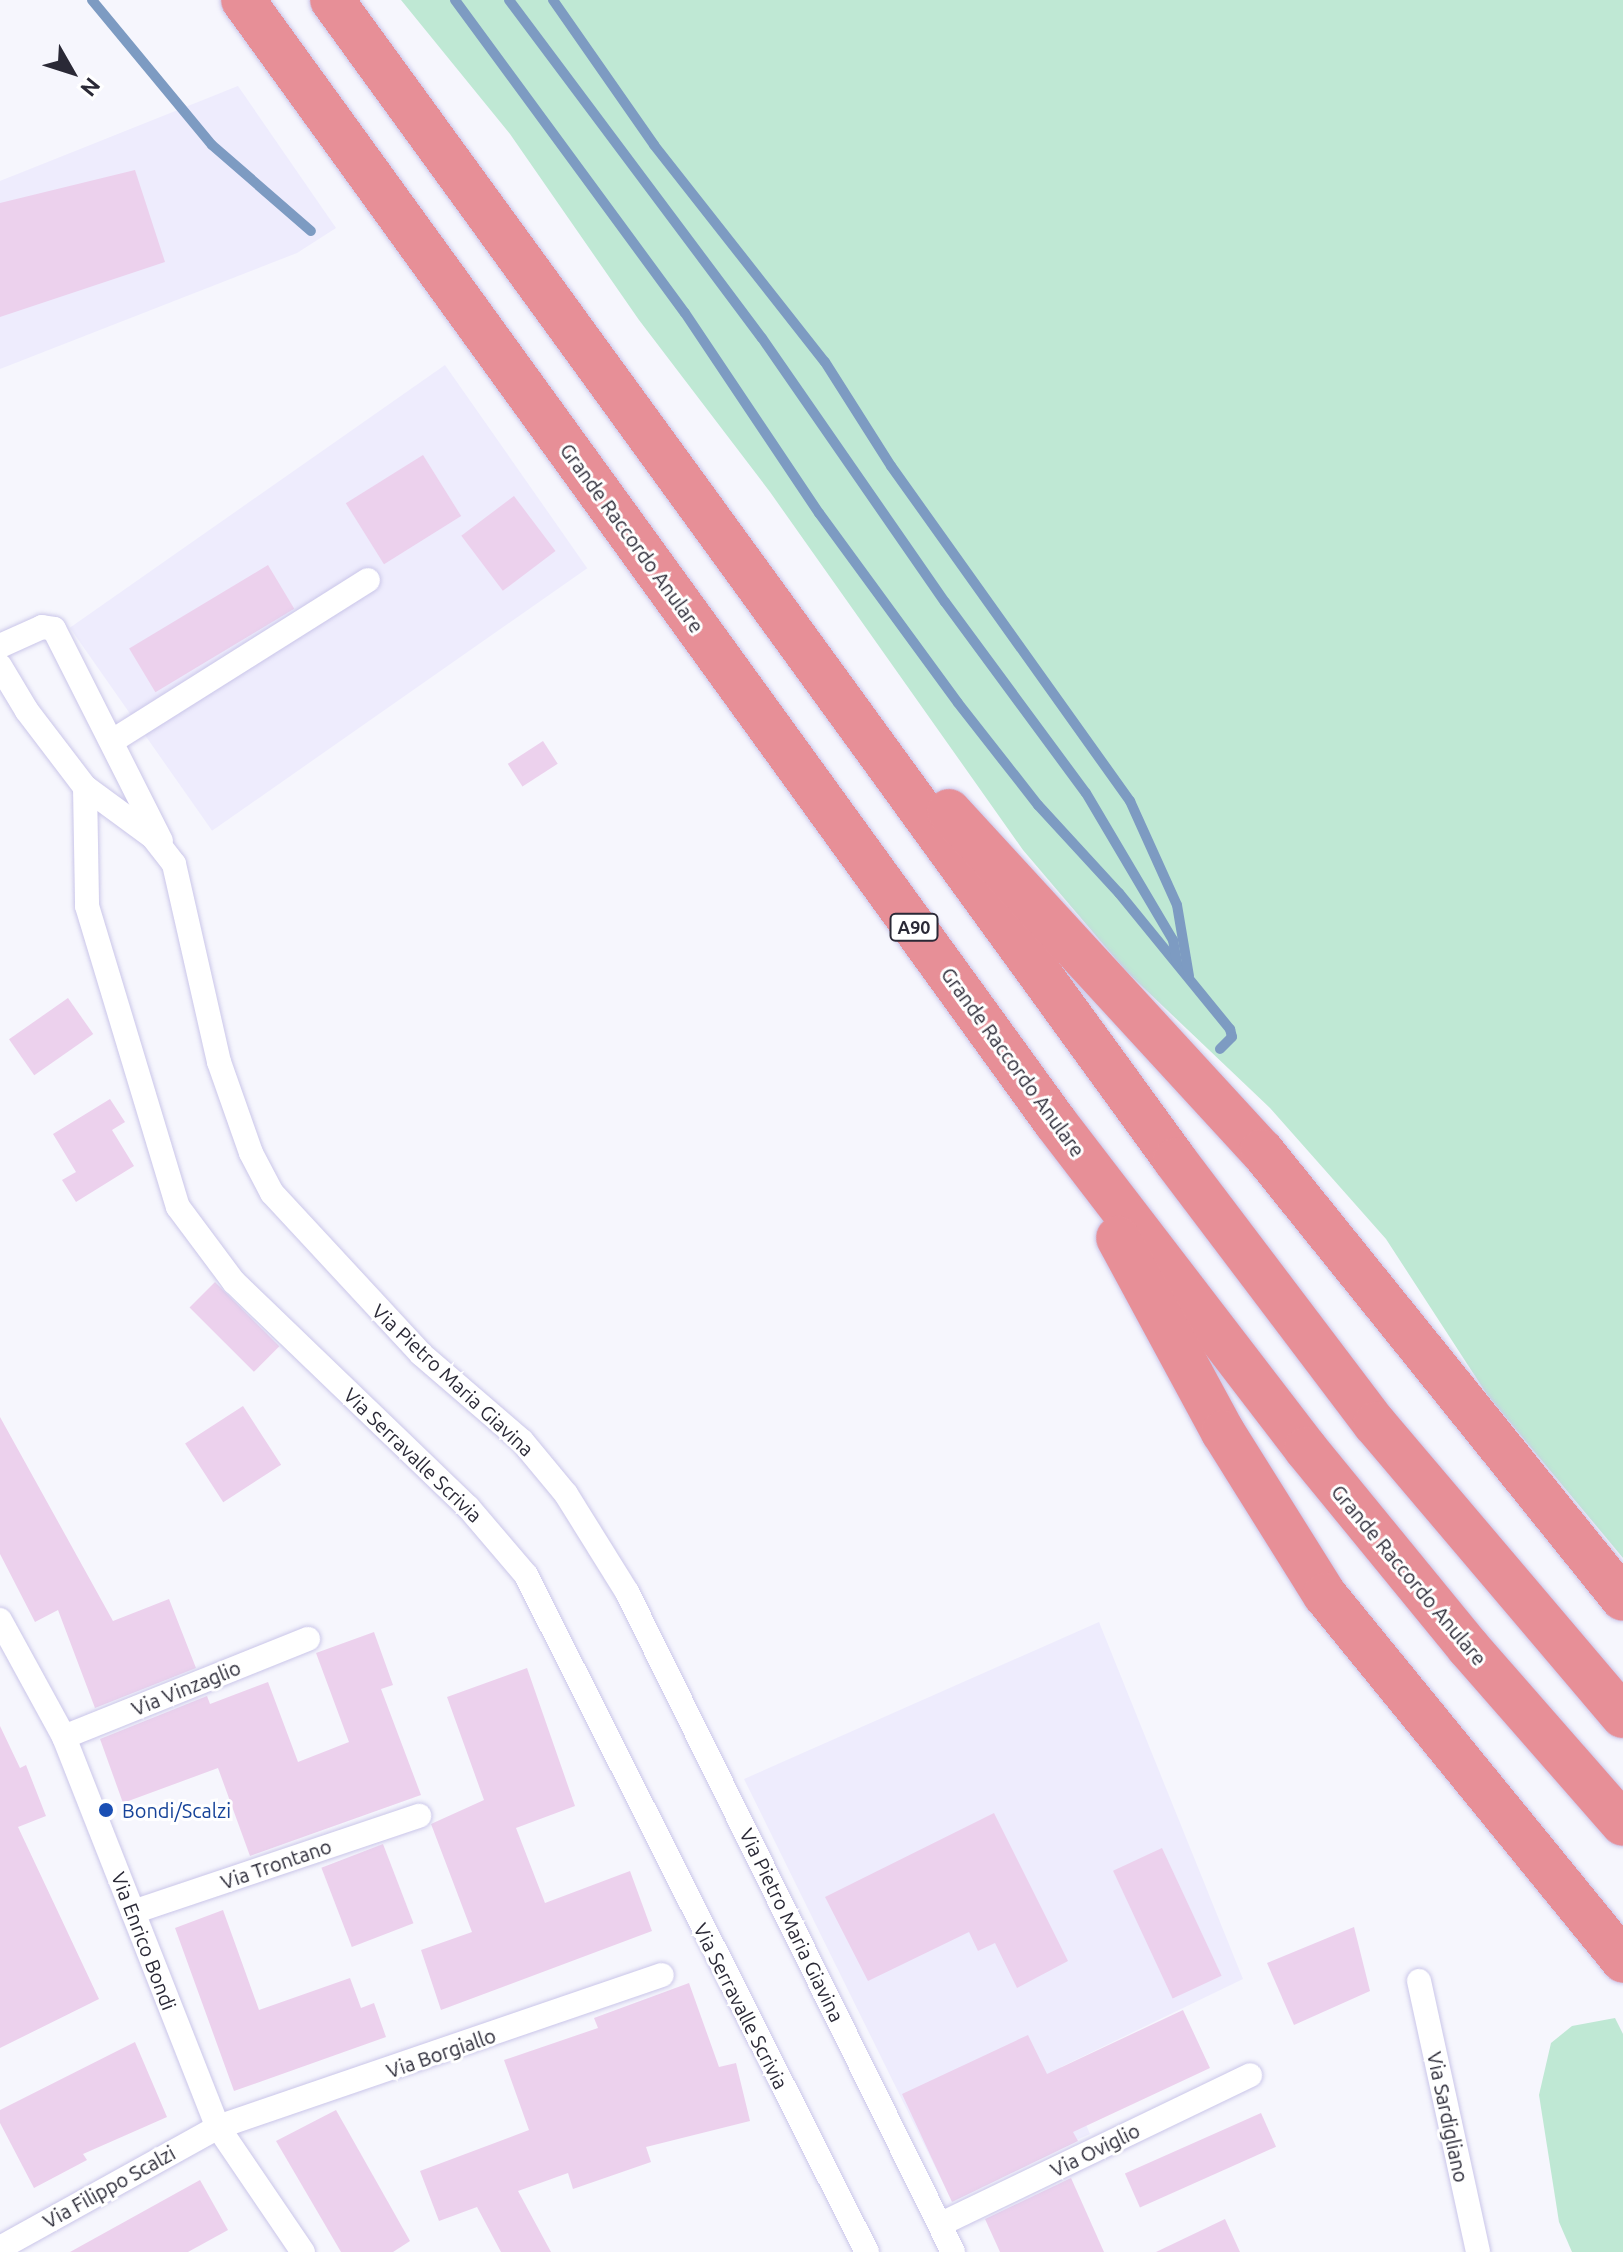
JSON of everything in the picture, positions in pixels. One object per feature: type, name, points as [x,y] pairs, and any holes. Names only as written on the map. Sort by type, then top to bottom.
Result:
[{"type":"highway","name":"Grande Raccordo Anulare","points":[[243,0],[1056,1123],[1306,1449],[1468,1647],[1623,1824]]},
{"type":"highway","points":[[332,0],[1175,1160],[1375,1424],[1623,1716]]},
{"type":"highway","points":[[877,750],[965,826],[1211,1093],[1623,1599]]},
{"type":"highway","points":[[1056,1123],[1216,1420],[1297,1555],[1364,1646],[1623,1961]]},
{"type":"street","points":[[114,740],[368,580]]},
{"type":"street","name":"Via Pietro Maria Giavina","points":[[0,646],[42,627],[54,629],[114,740],[166,850],[194,941],[219,1062],[251,1153],[272,1193],[421,1354],[522,1441],[566,1494],[627,1592],[953,2252]]},
{"type":"street","points":[[0,666],[27,711],[85,787],[166,850]]},
{"type":"street","name":"Via Serravalle Scrivia","points":[[85,787],[82,879],[87,906],[178,1207],[234,1282],[468,1507],[526,1575],[867,2252]]},
{"type":"street","name":"Via Enrico Bondi","points":[[4,1634],[64,1737],[218,2127],[303,2252]]},
{"type":"street","name":"Via Vinzaglio","points":[[64,1737],[308,1639]]},
{"type":"street","name":"Via Trontano","points":[[133,1912],[419,1816]]},
{"type":"street","name":"Via Borgiallo","points":[[218,2127],[662,1975]]},
{"type":"street","name":"Via Sardigliano","points":[[1419,1981],[1478,2252]]},
{"type":"street","name":"Via Oviglio","points":[[941,2224],[1250,2075]]},
{"type":"street","name":"Via Filippo Scalzi","points":[[0,2248],[218,2127]]},
{"type":"shaded area","points":[[238,86],[336,228],[297,253],[0,369],[0,181]]},
{"type":"shaded area","points":[[445,365],[587,568],[212,831],[70,628]]},
{"type":"shaded area","points":[[1099,1622],[1243,1979],[1061,2067],[1090,2134],[950,2197],[744,1779]]},
{"type":"green space","points":[[401,0],[1623,0],[1623,1558],[1488,1396],[1386,1239],[1270,1108],[1126,971],[1023,850],[770,492],[639,320],[510,134]]},
{"type":"green space","points":[[1615,2018],[1623,2034],[1623,2252],[1572,2252],[1559,2222],[1539,2095],[1551,2043],[1572,2026]]},
{"type":"building","points":[[135,170],[165,262],[0,317],[0,203]]},
{"type":"building","points":[[423,455],[461,516],[384,564],[346,503]]},
{"type":"building","points":[[514,496],[556,551],[503,591],[461,536]]},
{"type":"building","points":[[268,565],[294,609],[155,692],[129,648]]},
{"type":"building","points":[[543,741],[558,764],[522,787],[508,764]]},
{"type":"building","points":[[68,998],[93,1034],[34,1075],[9,1039]]},
{"type":"building","points":[[110,1099],[125,1122],[112,1130],[134,1166],[76,1202],[62,1180],[76,1172],[53,1134]]},
{"type":"building","points":[[215,1282],[279,1346],[254,1372],[190,1307]]},
{"type":"building","points":[[243,1406],[281,1465],[223,1502],[185,1444]]},
{"type":"building","points":[[0,1417],[113,1621],[169,1599],[196,1668],[95,1708],[58,1610],[35,1622],[0,1554]]},
{"type":"building","points":[[374,1632],[393,1685],[381,1689],[421,1795],[250,1856],[218,1768],[123,1803],[100,1739],[207,1696],[210,1704],[268,1682],[298,1762],[349,1742],[316,1653]]},
{"type":"building","points":[[527,1668],[575,1806],[516,1828],[545,1903],[630,1871],[652,1931],[441,2010],[421,1950],[472,1932],[431,1824],[484,1800],[447,1697]]},
{"type":"building","points":[[0,1726],[20,1768],[26,1765],[46,1816],[18,1827],[99,1999],[0,2048]]},
{"type":"building","points":[[994,1813],[1068,1961],[1017,1988],[995,1943],[978,1951],[969,1932],[868,1981],[825,1897]]},
{"type":"building","points":[[383,1844],[413,1923],[352,1947],[321,1868]]},
{"type":"building","points":[[1162,1848],[1222,1976],[1173,1999],[1113,1871]]},
{"type":"building","points":[[223,1910],[259,2010],[350,1978],[361,2008],[374,2003],[386,2037],[234,2091],[175,1928]]},
{"type":"building","points":[[1354,1927],[1370,1991],[1294,2025],[1267,1963]]},
{"type":"building","points":[[689,1983],[719,2067],[736,2063],[750,2121],[646,2147],[651,2162],[573,2189],[568,2173],[518,2191],[551,2252],[501,2252],[477,2207],[439,2221],[420,2171],[529,2130],[504,2060],[598,2028],[594,2018]]},
{"type":"building","points":[[1183,2010],[1210,2068],[1073,2132],[1078,2141],[952,2202],[902,2094],[1028,2035],[1047,2074]]},
{"type":"building","points":[[135,2042],[167,2117],[83,2154],[87,2160],[34,2188],[0,2123],[0,2110]]},
{"type":"building","points":[[336,2110],[410,2241],[393,2252],[341,2252],[276,2141]]},
{"type":"building","points":[[1261,2113],[1276,2147],[1140,2207],[1125,2174]]},
{"type":"building","points":[[1071,2178],[1104,2252],[1000,2252],[985,2219]]},
{"type":"building","points":[[200,2180],[228,2230],[188,2252],[70,2252]]},
{"type":"building","points":[[1225,2219],[1240,2252],[1156,2252]]},
{"type":"waterway","points":[[92,0],[212,145],[311,231]]},
{"type":"waterway","points":[[455,0],[685,313],[819,513],[958,703],[1038,805],[1119,893],[1230,1029],[1232,1037],[1220,1049]]},
{"type":"waterway","points":[[509,0],[762,338],[945,602],[1086,793],[1173,940],[1177,963]]},
{"type":"waterway","points":[[553,0],[654,145],[825,362],[891,466],[1130,801],[1177,905],[1189,976]]},
{"type":"place","name":"Bondi/Scalzi","points":[[106,1810]]}]
